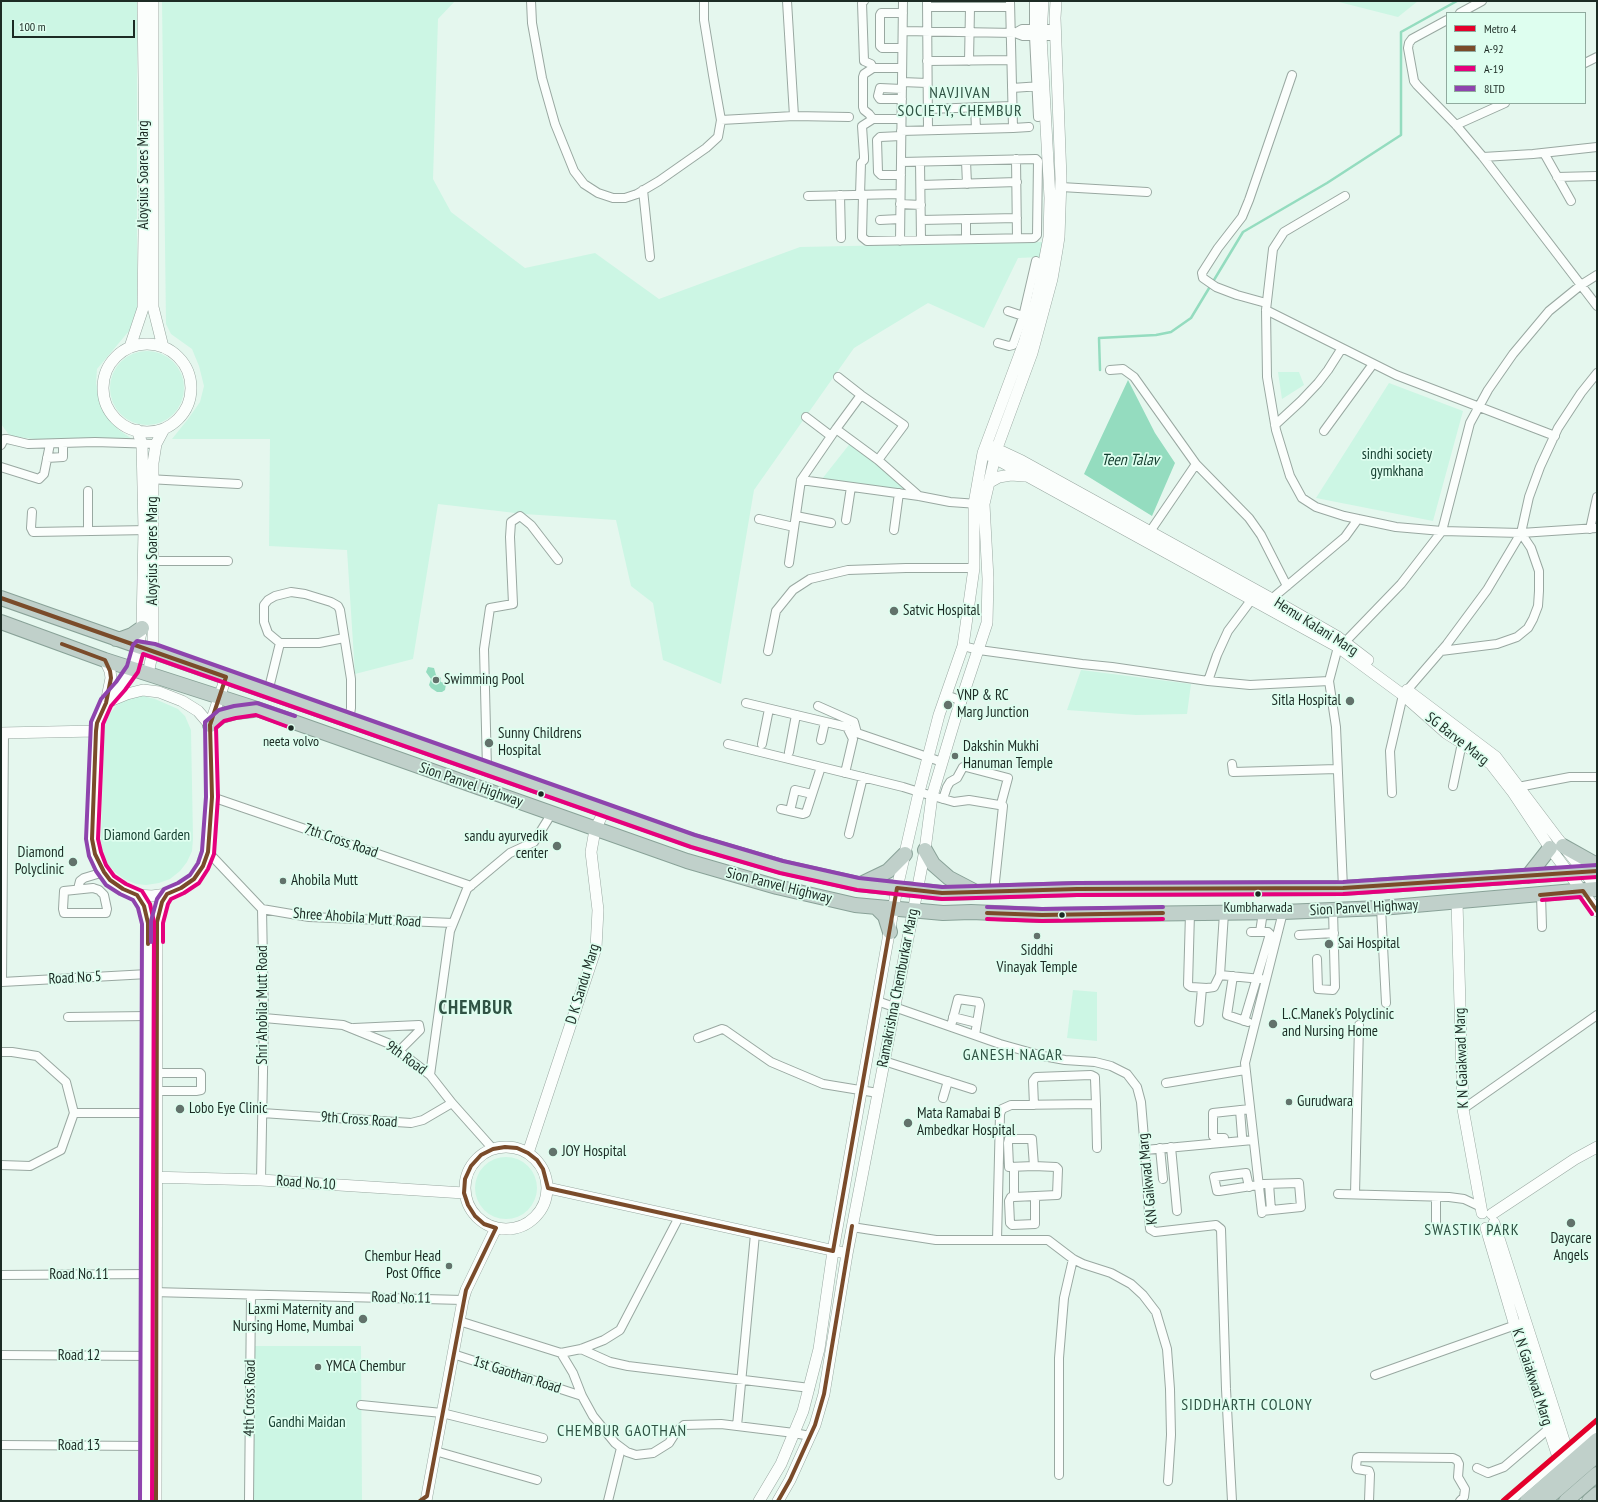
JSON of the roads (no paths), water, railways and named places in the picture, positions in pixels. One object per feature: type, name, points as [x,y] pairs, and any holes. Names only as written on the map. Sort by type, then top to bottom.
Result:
[{"type":"highway","name":"Sion Panvel Highway","points":[[1,598],[139,647],[153,650],[693,842],[782,867],[858,884],[942,893],[1077,889],[1208,890],[1344,888],[1591,871]]},
{"type":"highway","name":"Sion Panvel Highway","points":[[1,622],[133,670],[257,709],[552,813],[595,830],[687,861],[777,888],[855,905],[943,913],[971,912],[1042,915],[1283,912],[1381,908],[1597,889]]},
{"type":"highway","points":[[116,639],[121,639],[132,635],[142,628]]},
{"type":"highway","points":[[210,725],[221,716],[235,712],[257,709]]},
{"type":"highway","points":[[1528,876],[1557,847],[1597,865]]},
{"type":"highway","points":[[925,850],[934,864],[949,878],[976,892]]},
{"type":"highway","points":[[858,884],[888,871],[905,854]]},
{"type":"highway","points":[[876,907],[885,916],[890,932]]},
{"type":"highway","points":[[1527,1501],[1597,1440]]},
{"type":"highway","points":[[1544,1501],[1597,1455]]},
{"type":"highway","points":[[1566,1501],[1597,1474]]},
{"type":"highway","points":[[1588,1501],[1597,1494]]},
{"type":"main road","name":"Aloysius Soares Marg","points":[[143,1],[149,99]]},
{"type":"main road","name":"Aloysius Soares Marg","points":[[153,1],[149,99],[153,307],[163,347]]},
{"type":"main road","points":[[1043,1],[1038,32],[1042,120],[1048,152],[1050,198],[1049,237],[1052,250]]},
{"type":"main road","points":[[1032,319],[1043,274],[1052,250],[1059,237],[1061,151],[1056,1]]},
{"type":"main road","points":[[1042,120],[1060,122]]},
{"type":"main road","points":[[1048,152],[1061,151]]},
{"type":"main road","name":"Aloysius Soares Marg","points":[[130,347],[143,308],[150,158]]},
{"type":"main road","name":"Ramakrishna Chemburkar Marg","points":[[759,1501],[781,1464],[803,1411],[810,1388],[819,1349],[833,1251],[897,888],[939,714],[963,646],[972,589],[974,568],[974,530],[979,504],[984,448],[1032,319]]},
{"type":"main road","name":"Ramakrishna Chemburkar Marg","points":[[778,1501],[790,1480],[810,1436],[824,1394],[852,1227],[925,850],[938,797],[942,762],[987,623],[987,530],[979,504],[990,482],[996,453],[1032,353],[1032,319]]},
{"type":"main road","points":[[141,344],[152,344],[163,347],[176,354],[185,366],[190,380],[191,395],[186,409],[176,421],[164,428],[150,432],[137,430],[124,425],[113,416],[106,404],[103,391],[104,378],[109,365],[118,354],[130,347],[141,344]]},
{"type":"main road","points":[[1021,349],[1032,353]]},
{"type":"main road","points":[[998,413],[1009,416]]},
{"type":"main road","name":"Aloysius Soares Marg","points":[[147,479],[156,444],[164,428]]},
{"type":"main road","name":"Aloysius Soares Marg","points":[[137,430],[142,444],[147,479],[148,614],[153,650],[148,674]]},
{"type":"main road","points":[[984,448],[996,453],[1028,476],[1146,536],[1252,599],[1268,603]]},
{"type":"main road","name":"Hemu Kalani Marg","points":[[996,453],[1022,461],[1146,536],[1341,645],[1404,693]]},
{"type":"main road","points":[[990,482],[999,477],[1011,475],[1028,476]]},
{"type":"main road","points":[[972,589],[988,588]]},
{"type":"main road","name":"Aloysius Soares Marg","points":[[133,670],[142,628],[148,614]]},
{"type":"main road","points":[[105,660],[110,671],[111,678],[106,703],[97,723],[96,731],[92,839],[95,854],[107,876],[123,889],[137,895],[152,896],[167,894],[181,888],[194,879],[203,866],[208,852],[212,797],[210,725],[226,677]]},
{"type":"main road","points":[[106,703],[133,670]]},
{"type":"main road","points":[[106,703],[127,694],[143,690],[159,692],[182,701],[198,711],[210,725]]},
{"type":"main road","name":"SG Barve Marg","points":[[1404,693],[1450,729],[1466,739],[1491,764],[1557,847],[1570,873],[1597,911]]},
{"type":"main road","points":[[2,733],[96,731]]},
{"type":"main road","points":[[1466,739],[1496,757],[1518,787],[1557,847],[1591,871],[1597,889]]},
{"type":"main road","name":"D K Sandu Marg","points":[[528,1153],[596,948],[598,910],[591,852],[595,830],[604,811]]},
{"type":"main road","points":[[152,1113],[157,1091],[157,922],[162,902],[167,894]]},
{"type":"main road","points":[[137,895],[144,906],[148,923],[148,1016],[152,1113],[151,1446],[146,1501]]},
{"type":"main road","name":"K N Gaiakwad Marg","points":[[1457,902],[1463,1110],[1488,1217],[1532,1363],[1549,1429],[1558,1457]]},
{"type":"main road","points":[[505,1147],[517,1148],[528,1153],[537,1160],[543,1168],[548,1188],[546,1201],[540,1212],[532,1221],[520,1227],[508,1230],[484,1224],[474,1216],[468,1205],[464,1193],[465,1179],[471,1166],[481,1155],[493,1149],[505,1147]]},
{"type":"main road","points":[[1488,1217],[1577,1162],[1597,1147]]},
{"type":"main road","points":[[1577,1162],[1597,1154]]},
{"type":"main road","points":[[848,1164],[864,1167]]},
{"type":"main road","name":"Road No.10","points":[[152,1177],[261,1180],[464,1193]]},
{"type":"main road","points":[[548,1188],[847,1254]]},
{"type":"main road","points":[[424,1499],[435,1451],[463,1300],[466,1290],[496,1228]]},
{"type":"main road","name":"K N Gaiakwad Marg","points":[[1532,1363],[1557,1422],[1566,1450]]},
{"type":"main road","points":[[1508,1501],[1597,1424]]},
{"type":"main road","points":[[151,1446],[156,1501]]},
{"type":"street","points":[[531,1],[532,23],[542,78],[555,124],[574,171],[584,184],[598,193],[613,198],[625,198],[643,190],[706,148],[718,137],[721,120],[704,20],[704,1]]},
{"type":"street","points":[[787,1],[794,116]]},
{"type":"street","points":[[864,1],[862,3],[864,61],[871,64],[873,68]]},
{"type":"street","points":[[900,241],[903,1]]},
{"type":"street","points":[[1034,1],[1038,32]]},
{"type":"street","points":[[1462,12],[1482,1]]},
{"type":"street","points":[[928,130],[926,32],[927,4],[970,8],[1010,4],[1012,33],[1011,60],[1013,128]]},
{"type":"street","points":[[969,61],[970,8]]},
{"type":"street","points":[[902,48],[882,48],[880,46],[880,15],[881,13],[903,13]]},
{"type":"street","points":[[1446,21],[1412,39],[1409,43],[1408,48],[1414,80],[1483,158],[1597,306]]},
{"type":"street","points":[[902,31],[1012,33],[1022,29],[1038,32],[1056,32]]},
{"type":"street","points":[[1586,63],[1597,58]]},
{"type":"street","points":[[927,61],[1011,60]]},
{"type":"street","points":[[873,119],[863,107],[864,74],[873,68],[902,68]]},
{"type":"street","points":[[1292,75],[1242,217],[1203,270],[1203,278],[1216,287],[1266,306],[1342,348],[1396,375],[1555,436]]},
{"type":"street","points":[[902,99],[880,98],[878,96],[880,88],[927,83]]},
{"type":"street","points":[[1012,88],[1040,86]]},
{"type":"street","points":[[1456,126],[1503,104]]},
{"type":"street","points":[[928,109],[1012,106]]},
{"type":"street","points":[[975,107],[976,129]]},
{"type":"street","points":[[721,120],[794,116],[849,117]]},
{"type":"street","points":[[901,119],[873,119],[862,126],[864,156],[864,160],[861,163],[862,237],[864,240],[900,241],[1034,238],[1037,235],[1038,161],[1032,158],[901,162]]},
{"type":"street","points":[[901,175],[880,174],[878,172],[878,138],[928,130],[1029,127]]},
{"type":"street","points":[[1483,158],[1597,147]]},
{"type":"street","points":[[1544,153],[1571,201]]},
{"type":"street","points":[[864,156],[878,155]]},
{"type":"street","points":[[1016,159],[1017,238]]},
{"type":"street","points":[[966,160],[967,184]]},
{"type":"street","points":[[920,162],[921,240]]},
{"type":"street","points":[[1557,177],[1597,176]]},
{"type":"street","points":[[921,185],[1017,182]]},
{"type":"street","points":[[1061,187],[1147,192]]},
{"type":"street","points":[[643,190],[650,257]]},
{"type":"street","points":[[808,196],[900,194]]},
{"type":"street","points":[[840,195],[841,238]]},
{"type":"street","points":[[1345,196],[1284,232],[1273,249],[1266,306],[1267,377],[1275,425],[1290,476],[1302,498],[1316,507],[1358,519],[1396,527],[1442,531],[1521,533],[1593,528],[1597,497]]},
{"type":"street","points":[[1038,198],[1050,198]]},
{"type":"street","points":[[900,204],[921,205]]},
{"type":"street","points":[[921,220],[1017,218]]},
{"type":"street","points":[[880,220],[900,219]]},
{"type":"street","points":[[966,219],[966,239]]},
{"type":"street","points":[[1036,261],[1043,274]]},
{"type":"street","points":[[1026,267],[1043,274]]},
{"type":"street","points":[[1344,888],[1336,727],[1329,681],[1341,645],[1400,584],[1442,531],[1470,423],[1488,390],[1513,354],[1549,311],[1581,285],[1597,275]]},
{"type":"street","points":[[998,343],[1009,346],[1013,345],[1032,319],[1008,311]]},
{"type":"street","points":[[1275,425],[1301,402],[1318,383],[1342,348]]},
{"type":"street","points":[[1324,431],[1373,364]]},
{"type":"street","points":[[1110,370],[1123,369],[1134,377],[1196,464],[1249,518],[1261,535],[1287,586]]},
{"type":"street","points":[[1392,793],[1390,751],[1404,693],[1441,651],[1487,590],[1521,533],[1529,497],[1540,467],[1555,436],[1581,393],[1597,373]]},
{"type":"street","points":[[838,377],[904,425],[878,460]]},
{"type":"street","points":[[789,563],[801,480],[861,395]]},
{"type":"street","points":[[806,417],[878,460],[919,496]]},
{"type":"street","points":[[1,445],[4,440],[7,439],[28,444],[156,444]]},
{"type":"street","points":[[47,458],[63,457],[64,443]]},
{"type":"street","points":[[1,467],[39,479],[44,474],[50,444]]},
{"type":"street","points":[[1146,536],[1196,464]]},
{"type":"street","points":[[147,479],[238,484]]},
{"type":"street","points":[[801,480],[899,493],[950,502],[979,504]]},
{"type":"street","points":[[846,520],[851,487]]},
{"type":"street","points":[[88,491],[88,531]]},
{"type":"street","points":[[894,530],[899,493]]},
{"type":"street","points":[[32,512],[30,528],[33,532],[148,530]]},
{"type":"street","points":[[487,769],[484,649],[490,608],[513,604],[510,537],[511,522],[520,516],[531,525],[558,560]]},
{"type":"street","points":[[796,516],[831,523]]},
{"type":"street","points":[[759,519],[794,527]]},
{"type":"street","points":[[1268,603],[1345,536],[1358,519]]},
{"type":"street","points":[[974,530],[987,530]]},
{"type":"street","points":[[1441,651],[1497,644],[1517,637],[1528,628],[1538,606],[1539,572],[1531,548],[1521,533]]},
{"type":"street","points":[[148,561],[228,561]]},
{"type":"street","points":[[768,651],[776,610],[793,590],[810,580],[848,570],[974,568]]},
{"type":"street","points":[[344,638],[319,643],[280,643],[268,633],[264,622],[264,605],[268,600],[275,596],[290,592],[305,594],[331,602],[338,606],[340,610],[351,679],[351,708],[349,720]]},
{"type":"street","points":[[1208,681],[1217,655],[1228,631],[1252,599]]},
{"type":"street","points":[[268,692],[280,643]]},
{"type":"street","points":[[963,646],[979,650],[1082,664],[1112,666],[1208,681],[1250,685],[1329,681]]},
{"type":"street","points":[[946,695],[962,700]]},
{"type":"street","points":[[746,704],[847,727],[853,739],[845,773]]},
{"type":"street","points":[[818,706],[854,722],[857,733],[942,762]]},
{"type":"street","points":[[762,744],[769,709]]},
{"type":"street","points":[[789,752],[796,715]]},
{"type":"street","points":[[821,740],[825,722]]},
{"type":"street","points":[[2,733],[2,982]]},
{"type":"street","points":[[1452,786],[1466,739]]},
{"type":"street","points":[[728,744],[954,802],[969,800],[999,805],[1001,804],[1008,778],[963,767],[957,778],[950,782],[938,797]]},
{"type":"street","points":[[1232,764],[1233,772],[1337,770]]},
{"type":"street","points":[[781,809],[803,814],[806,813],[822,767]]},
{"type":"street","points":[[1518,787],[1570,777],[1597,777]]},
{"type":"street","points":[[849,834],[863,778]]},
{"type":"street","points":[[790,811],[795,790],[812,794]]},
{"type":"street","name":"7th Cross Road","points":[[212,797],[471,886]]},
{"type":"street","points":[[994,891],[1003,806]]},
{"type":"street","points":[[430,1076],[450,931],[466,889],[510,853],[534,842],[552,813]]},
{"type":"street","points":[[208,852],[262,909]]},
{"type":"street","points":[[78,889],[80,881],[84,878],[107,876]]},
{"type":"street","points":[[99,890],[107,876]]},
{"type":"street","points":[[93,888],[99,890],[106,898],[106,913],[64,914],[64,891],[78,889],[93,888]]},
{"type":"street","points":[[1541,894],[1542,927]]},
{"type":"street","points":[[1381,908],[1386,1003]]},
{"type":"street","name":"Shree Ahobila Mutt Road","points":[[262,909],[309,917],[453,923]]},
{"type":"street","name":"Shri Ahobila Mutt Road","points":[[261,1180],[264,1018],[262,909]]},
{"type":"street","points":[[1317,959],[1318,989],[1333,990],[1335,987],[1333,910]]},
{"type":"street","points":[[1244,1021],[1270,934],[1268,932],[1255,932],[1263,912]]},
{"type":"street","points":[[1249,1186],[1259,1185],[1269,1184],[1299,1183],[1301,1205],[1299,1208],[1262,1212],[1259,1185],[1253,1138],[1250,1109],[1245,1070],[1245,1063],[1283,912]]},
{"type":"street","points":[[1190,913],[1188,985],[1191,987],[1202,988],[1214,987],[1220,975],[1224,913]]},
{"type":"street","points":[[1299,935],[1334,933]]},
{"type":"street","name":"Road No 5","points":[[2,982],[148,974]]},
{"type":"street","points":[[1220,975],[1266,980]]},
{"type":"street","points":[[1233,976],[1227,1013],[1228,1016],[1255,1024]]},
{"type":"street","points":[[1199,1022],[1202,988]]},
{"type":"street","points":[[951,1026],[958,999],[979,1002],[980,1005],[975,1035]]},
{"type":"street","name":"KN Gaikwad Marg","points":[[877,1001],[975,1035],[1043,1056],[1064,1060],[1095,1062],[1110,1066],[1128,1074],[1137,1087],[1141,1102],[1150,1229],[1155,1232],[1216,1225],[1221,1229],[1226,1389],[1232,1501]]},
{"type":"street","points":[[1463,1110],[1597,1015]]},
{"type":"street","points":[[68,1017],[148,1016]]},
{"type":"street","points":[[953,1017],[977,1023]]},
{"type":"street","name":"9th Road","points":[[264,1018],[343,1025],[390,1044],[430,1076],[493,1149]]},
{"type":"street","points":[[351,1028],[419,1025],[420,1030],[399,1051]]},
{"type":"street","points":[[1355,1194],[1359,1025]]},
{"type":"street","points":[[698,1038],[722,1029],[770,1062],[823,1084],[878,1093]]},
{"type":"street","points":[[1,1052],[12,1052],[37,1056],[66,1082],[74,1113],[61,1150],[30,1166],[1,1165]]},
{"type":"street","points":[[884,1061],[972,1089]]},
{"type":"street","points":[[1166,1083],[1245,1070]]},
{"type":"street","points":[[157,1073],[198,1072],[201,1074],[201,1090],[157,1091]]},
{"type":"street","points":[[1034,1105],[1033,1081],[1036,1077],[1091,1075],[1095,1077],[1097,1148]]},
{"type":"street","points":[[943,1098],[948,1081]]},
{"type":"street","name":"9th Cross Road","points":[[262,1113],[411,1123],[423,1120],[452,1103]]},
{"type":"street","points":[[997,1240],[1000,1114],[1002,1109],[1011,1105],[1096,1104]]},
{"type":"street","points":[[1250,1109],[1214,1112],[1212,1115],[1213,1136],[1217,1138],[1242,1136],[1253,1138]]},
{"type":"street","points":[[1240,1110],[1242,1136]]},
{"type":"street","points":[[74,1113],[152,1113]]},
{"type":"street","points":[[1145,1150],[1253,1138]]},
{"type":"street","points":[[1014,1197],[1008,1153],[1009,1139],[1032,1139],[1034,1166]]},
{"type":"street","points":[[1171,1147],[1177,1211]]},
{"type":"street","points":[[1160,1148],[1163,1180]]},
{"type":"street","points":[[1000,1153],[1008,1153]]},
{"type":"street","points":[[999,1168],[1054,1166],[1058,1169],[1057,1195],[1035,1196],[1014,1197],[1010,1199],[1010,1224],[1035,1224],[1035,1196]]},
{"type":"street","points":[[1147,1180],[1174,1179]]},
{"type":"street","points":[[1269,1184],[1271,1210]]},
{"type":"street","points":[[1338,1194],[1464,1199],[1488,1217]]},
{"type":"street","points":[[1436,1197],[1436,1227]]},
{"type":"street","points":[[998,1214],[1010,1214]]},
{"type":"street","points":[[459,1321],[561,1353],[581,1349],[604,1340],[620,1330],[679,1217]]},
{"type":"street","points":[[1022,1225],[1023,1240]]},
{"type":"street","points":[[852,1227],[936,1240],[1048,1240],[1073,1259],[1083,1264],[1111,1272],[1131,1284],[1143,1295],[1156,1312],[1168,1354],[1171,1435],[1168,1481]]},
{"type":"street","points":[[737,1426],[755,1234]]},
{"type":"street","points":[[1059,1475],[1059,1358],[1064,1298],[1073,1259]]},
{"type":"street","name":"Road No.11","points":[[1,1275],[152,1274]]},
{"type":"street","name":"Road No.11","points":[[152,1292],[463,1300]]},
{"type":"street","name":"4th Cross Road","points":[[249,1501],[252,1295]]},
{"type":"street","points":[[1375,1375],[1520,1324]]},
{"type":"street","points":[[581,1349],[610,1362],[628,1366],[741,1381],[810,1388]]},
{"type":"street","points":[[561,1353],[573,1373],[582,1396],[593,1416],[612,1440],[622,1448],[636,1455],[653,1453],[669,1443],[676,1432],[684,1425],[721,1424],[810,1436]]},
{"type":"street","name":"1st Gaothan Road","points":[[453,1354],[582,1396]]},
{"type":"street","name":"Road 12","points":[[1,1356],[152,1356]]},
{"type":"street","points":[[362,1405],[442,1413],[542,1438]]},
{"type":"street","points":[[1477,1468],[1488,1472],[1504,1466],[1557,1422]]},
{"type":"street","name":"Road 13","points":[[1,1445],[151,1446]]},
{"type":"street","points":[[608,1501],[622,1448]]},
{"type":"street","points":[[435,1451],[537,1480]]},
{"type":"street","points":[[1369,1501],[1370,1474],[1369,1471],[1356,1467],[1356,1458],[1453,1458],[1457,1460],[1459,1464],[1458,1477],[1465,1489],[1464,1497],[1460,1501]]},
{"type":"water","name":"Teen Talav","points":[[1128,380],[1155,433],[1175,463],[1152,516],[1084,474]]},
{"type":"water","name":"Swimming Pool","points":[[428,667],[434,668],[436,675],[441,678],[441,682],[446,684],[445,690],[442,692],[437,692],[429,685],[431,679],[426,672]]},
{"type":"waterway","points":[[1100,370],[1099,338],[1156,335],[1171,332],[1191,318],[1243,232],[1327,183],[1401,135],[1401,32],[1457,1]]},
{"type":"metro line","name":"4","points":[[1503,1501],[1597,1420]]},
{"type":"place","name":"Satvic Hospital","points":[[894,611]]},
{"type":"place","name":"Swimming Pool","points":[[436,680]]},
{"type":"place","name":"Sitla Hospital","points":[[1350,701]]},
{"type":"place","name":"VNP & RC Marg Junction","points":[[948,705]]},
{"type":"place","name":"neeta volvo","points":[[291,728]]},
{"type":"place","name":"Sunny Childrens Hospital","points":[[489,743]]},
{"type":"place","name":"Dakshin Mukhi Hanuman Temple","points":[[955,756]]},
{"type":"place","name":"sandu ayurvedik center","points":[[557,846]]},
{"type":"place","name":"Diamond Polyclinic","points":[[73,862]]},
{"type":"place","name":"Ahobila Mutt","points":[[283,881]]},
{"type":"place","name":"Kumbharwada","points":[[1258,894]]},
{"type":"place","name":"Siddhi Vinayak Temple","points":[[1037,936]]},
{"type":"place","name":"Sai Hospital","points":[[1329,944]]},
{"type":"place","name":"L.C.Manek's Polyclinic and Nursing Home","points":[[1273,1024]]},
{"type":"place","name":"Gurudwara","points":[[1289,1102]]},
{"type":"place","name":"Lobo Eye Clinic","points":[[180,1109]]},
{"type":"place","name":"Mata Ramabai B Ambedkar Hospital","points":[[908,1123]]},
{"type":"place","name":"JOY Hospital","points":[[553,1152]]},
{"type":"place","name":"Daycare Angels","points":[[1571,1223]]},
{"type":"place","name":"Chembur Head Post Office","points":[[449,1266]]},
{"type":"place","name":"Laxmi Maternity and Nursing Home, Mumbai","points":[[363,1319]]},
{"type":"place","name":"YMCA Chembur","points":[[318,1367]]},
{"type":"district","name":"NAVJIVAN SOCIETY, CHEMBUR","points":[[960,102]]},
{"type":"district","name":"CHEMBUR","points":[[476,1009]]},
{"type":"district","name":"GANESH NAGAR","points":[[1013,1055]]},
{"type":"district","name":"SWASTIK PARK","points":[[1472,1230]]},
{"type":"district","name":"SIDDHARTH COLONY","points":[[1247,1405]]},
{"type":"district","name":"CHEMBUR GAOTHAN","points":[[622,1431]]},
{"type":"park label","name":"sindhi society gymkhana","points":[[1397,464]]},
{"type":"park label","name":"Diamond Garden","points":[[147,836]]},
{"type":"park label","name":"Gandhi Maidan","points":[[307,1423]]}]
